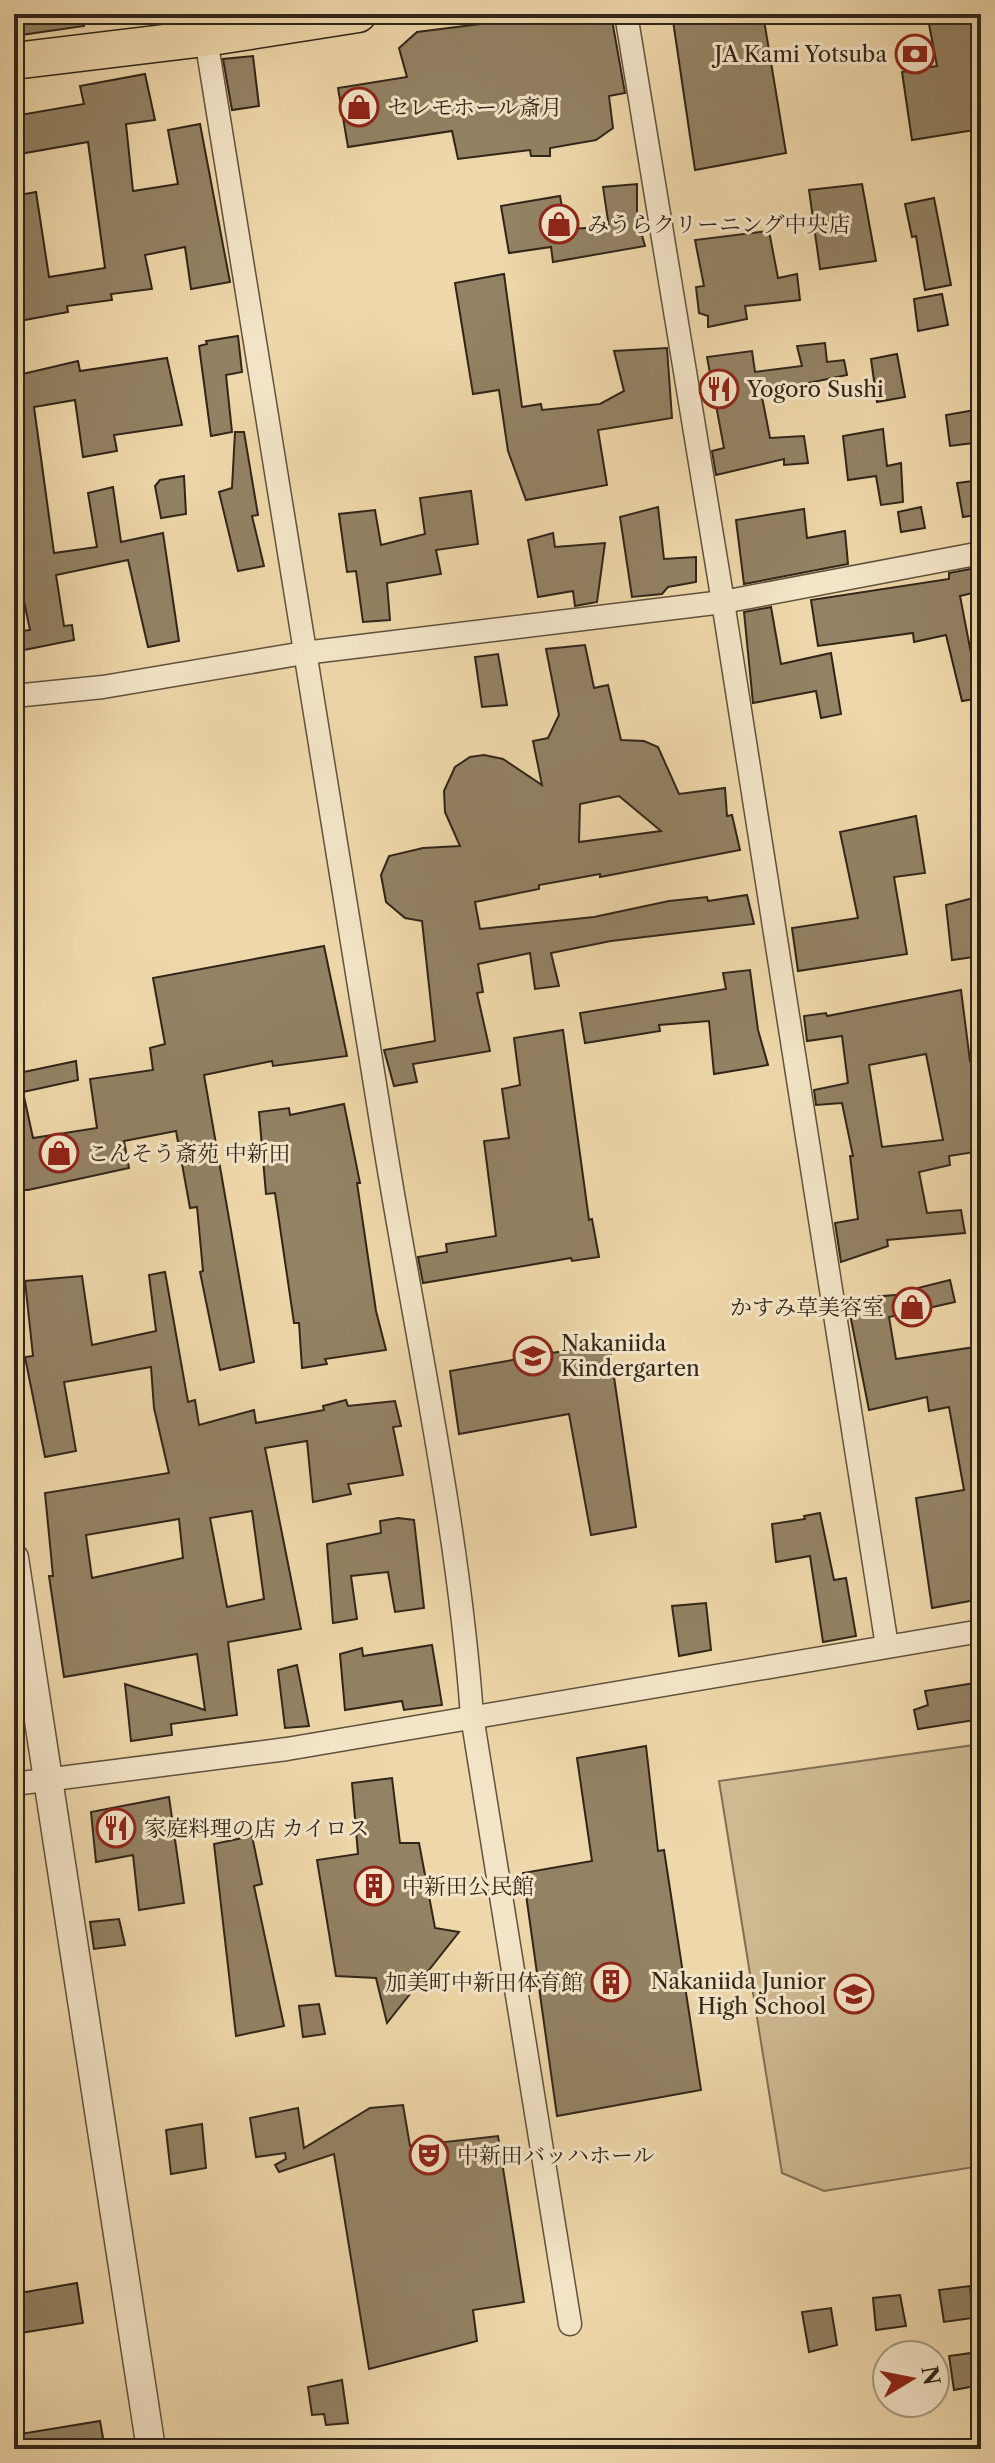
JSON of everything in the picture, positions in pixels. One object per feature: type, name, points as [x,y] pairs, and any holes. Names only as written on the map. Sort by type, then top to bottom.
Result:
[{"type":"highway","points":[[14,61],[204,26],[358,14]]},
{"type":"street","points":[[626,14],[723,602],[887,1646]]},
{"type":"street","points":[[204,26],[304,653],[444,1491],[467,1647],[472,1716],[570,2324]]},
{"type":"street","points":[[14,696],[103,687],[304,653],[723,602],[981,553]]},
{"type":"street","points":[[14,1558],[151,2449]]},
{"type":"street","points":[[14,1784],[48,1777],[287,1749],[981,1631]]},
{"type":"shaded area","name":"Nakaniida Junior High School","points":[[981,1744],[981,2166],[824,2191],[782,2173],[719,1781]]},
{"type":"building","points":[[14,14],[84,14],[84,26],[14,36]]},
{"type":"building","points":[[518,14],[611,14],[625,93],[609,96],[613,128],[596,140],[550,148],[550,156],[531,156],[530,150],[458,159],[452,131],[348,147],[338,88],[407,77],[399,48],[417,32],[519,19]]},
{"type":"building","points":[[672,14],[763,14],[786,153],[695,170]]},
{"type":"building","points":[[927,14],[978,14],[981,129],[912,140],[902,72],[937,66]]},
{"type":"building","points":[[253,56],[259,106],[232,110],[223,59]]},
{"type":"building","points":[[145,74],[155,120],[126,124],[133,191],[178,184],[168,130],[200,124],[230,282],[191,289],[185,247],[145,255],[152,289],[111,294],[112,300],[67,306],[68,312],[14,322],[14,196],[36,192],[49,277],[105,268],[88,142],[14,155],[14,116],[84,104],[80,86]]},
{"type":"building","points":[[637,184],[637,218],[645,246],[553,262],[551,247],[509,253],[501,206],[560,196],[566,229],[609,227],[603,187]]},
{"type":"building","points":[[862,184],[876,261],[820,269],[809,190]]},
{"type":"building","points":[[934,198],[951,285],[925,290],[916,236],[912,237],[905,204]]},
{"type":"building","points":[[769,231],[778,278],[797,274],[800,300],[745,306],[747,319],[708,327],[708,316],[699,313],[696,287],[704,286],[695,240]]},
{"type":"building","points":[[504,274],[522,407],[541,404],[542,410],[600,404],[624,391],[614,351],[667,348],[672,418],[598,430],[607,485],[526,500],[508,451],[499,390],[473,394],[455,283]]},
{"type":"building","points":[[942,294],[948,325],[918,331],[914,299]]},
{"type":"building","points":[[238,336],[242,372],[226,375],[232,432],[211,436],[199,346],[207,344],[206,341]]},
{"type":"building","points":[[825,343],[827,362],[844,360],[847,375],[765,392],[766,396],[762,397],[770,438],[804,436],[808,463],[784,465],[784,459],[716,475],[712,451],[724,448],[707,357],[752,351],[755,372],[802,366],[797,346]]},
{"type":"building","points":[[897,354],[905,397],[877,402],[871,359]]},
{"type":"building","points":[[167,358],[182,425],[114,435],[117,451],[83,457],[75,400],[34,407],[54,553],[97,547],[88,493],[113,487],[121,542],[163,533],[179,641],[148,647],[128,560],[56,575],[64,626],[72,625],[74,640],[14,652],[14,632],[30,630],[14,553],[14,376],[78,361],[80,371]]},
{"type":"building","points":[[981,409],[981,442],[950,446],[946,415]]},
{"type":"building","points":[[883,429],[887,466],[901,463],[903,502],[881,505],[876,476],[848,480],[843,436]]},
{"type":"building","points":[[235,432],[244,432],[258,515],[252,516],[264,566],[238,571],[219,492],[232,488]]},
{"type":"building","points":[[184,476],[186,514],[161,518],[155,486],[160,480]]},
{"type":"building","points":[[981,480],[981,514],[963,517],[957,483]]},
{"type":"building","points":[[471,491],[478,544],[436,550],[441,574],[387,583],[390,620],[363,622],[356,571],[347,572],[339,514],[375,510],[381,545],[425,534],[420,498]]},
{"type":"building","points":[[658,507],[664,559],[696,557],[696,582],[668,587],[662,594],[632,597],[620,517]]},
{"type":"building","points":[[921,507],[925,528],[901,532],[898,512]]},
{"type":"building","points":[[804,509],[807,538],[845,531],[848,564],[744,584],[736,520]]},
{"type":"building","points":[[553,533],[555,547],[605,543],[597,602],[575,606],[573,591],[538,597],[528,540]]},
{"type":"building","points":[[981,567],[981,591],[960,596],[974,669],[981,668],[981,698],[962,701],[946,635],[914,642],[913,633],[818,646],[811,600],[949,579],[949,573]]},
{"type":"building","points":[[771,607],[781,664],[831,653],[841,714],[821,718],[816,691],[753,703],[744,612]]},
{"type":"building","points":[[585,645],[594,688],[608,685],[621,740],[644,741],[658,747],[679,794],[725,788],[727,816],[732,815],[740,850],[600,877],[600,874],[539,885],[539,889],[475,902],[480,929],[594,917],[669,901],[707,897],[708,901],[747,895],[754,924],[611,941],[551,953],[559,986],[535,989],[530,953],[478,964],[483,992],[477,993],[490,1051],[413,1064],[417,1082],[394,1086],[384,1050],[435,1041],[422,921],[405,918],[386,902],[381,875],[389,856],[423,848],[460,846],[445,812],[444,791],[455,767],[470,757],[484,755],[503,759],[542,785],[533,741],[548,738],[559,715],[546,649]],"holes":[[[619,796],[661,831],[579,842],[580,804]]]},
{"type":"building","points":[[498,654],[507,705],[482,707],[475,657]]},
{"type":"building","points":[[916,816],[925,873],[894,877],[907,954],[798,971],[792,928],[858,918],[840,832]]},
{"type":"building","points":[[977,897],[981,956],[952,960],[946,905]]},
{"type":"building","points":[[324,946],[347,1056],[273,1066],[272,1061],[204,1075],[254,1362],[220,1370],[200,1272],[203,1271],[197,1207],[190,1208],[176,1131],[124,1141],[129,1168],[28,1190],[14,1190],[14,1074],[76,1061],[78,1080],[23,1092],[33,1138],[97,1128],[90,1079],[153,1070],[150,1048],[165,1044],[153,978]]},
{"type":"building","points":[[750,970],[758,1030],[768,1065],[714,1074],[709,1021],[659,1025],[660,1031],[585,1043],[580,1013],[726,989],[723,973]]},
{"type":"building","points":[[961,990],[970,1061],[981,1059],[981,1151],[949,1156],[950,1165],[919,1172],[927,1213],[961,1210],[965,1233],[887,1240],[888,1246],[841,1262],[835,1223],[858,1219],[850,1156],[853,1156],[842,1103],[816,1105],[814,1090],[848,1083],[842,1036],[807,1041],[804,1016],[826,1013],[827,1016]],"holes":[[[926,1054],[943,1140],[882,1147],[869,1065]]]},
{"type":"building","points":[[563,1030],[589,1220],[592,1219],[599,1257],[572,1261],[571,1258],[423,1283],[418,1257],[447,1252],[446,1244],[496,1236],[484,1141],[509,1138],[502,1089],[520,1085],[514,1038]]},
{"type":"building","points":[[344,1104],[360,1183],[357,1183],[376,1311],[386,1350],[325,1359],[327,1364],[302,1368],[299,1323],[294,1323],[275,1193],[266,1194],[259,1112],[289,1108],[290,1115]]},
{"type":"building","points":[[165,1272],[188,1402],[195,1400],[199,1425],[254,1410],[256,1423],[324,1410],[323,1406],[346,1400],[348,1406],[395,1401],[401,1426],[393,1427],[403,1475],[348,1484],[351,1494],[313,1502],[307,1441],[265,1448],[301,1629],[228,1642],[237,1715],[171,1724],[172,1735],[131,1741],[125,1684],[205,1710],[197,1654],[64,1677],[49,1576],[53,1576],[45,1493],[169,1473],[154,1408],[151,1367],[64,1382],[76,1451],[45,1457],[25,1357],[33,1356],[25,1281],[82,1276],[92,1345],[156,1331],[149,1275]],"holes":[[[252,1511],[264,1599],[227,1607],[210,1518]],[[179,1519],[183,1558],[92,1578],[86,1535]]]},
{"type":"building","points":[[950,1280],[955,1302],[889,1317],[896,1359],[975,1347],[981,1415],[981,1599],[932,1608],[916,1498],[964,1490],[949,1407],[929,1411],[927,1397],[869,1410],[847,1299],[919,1293],[918,1288]]},
{"type":"building","points":[[609,1343],[636,1527],[591,1535],[569,1414],[459,1434],[450,1371]]},
{"type":"building","points":[[820,1513],[834,1580],[846,1578],[856,1636],[823,1642],[810,1556],[776,1562],[772,1524],[805,1519],[804,1516]]},
{"type":"building","points":[[398,1518],[414,1520],[424,1608],[395,1612],[388,1572],[351,1576],[357,1619],[333,1623],[327,1544],[381,1533],[380,1521]]},
{"type":"building","points":[[706,1603],[711,1650],[679,1656],[672,1606]]},
{"type":"building","points":[[432,1645],[442,1705],[404,1710],[402,1701],[345,1710],[340,1654],[362,1648],[363,1656]]},
{"type":"building","points":[[297,1665],[309,1726],[285,1728],[278,1670]]},
{"type":"building","points":[[981,1682],[981,1719],[918,1729],[914,1710],[928,1705],[925,1691]]},
{"type":"building","name":"加美町中新田体育館","points":[[646,1746],[658,1851],[664,1850],[701,2090],[557,2116],[523,1873],[592,1861],[577,1758]]},
{"type":"building","name":"中新田公民館","points":[[392,1778],[400,1843],[419,1843],[435,1928],[459,1932],[387,2023],[376,1978],[336,1976],[317,1860],[358,1854],[352,1783]]},
{"type":"building","points":[[169,1797],[184,1903],[139,1910],[133,1855],[96,1862],[91,1812]]},
{"type":"building","points":[[252,1836],[262,1884],[254,1886],[284,2026],[236,2036],[214,1844]]},
{"type":"building","points":[[119,1919],[125,1945],[94,1949],[90,1922]]},
{"type":"building","points":[[319,2004],[325,2034],[303,2037],[299,2006]]},
{"type":"building","points":[[403,2105],[410,2146],[498,2136],[524,2302],[473,2310],[477,2341],[369,2369],[334,2154],[279,2172],[275,2165],[286,2159],[285,2153],[256,2157],[250,2118],[298,2108],[304,2148],[370,2108]]},
{"type":"building","points":[[202,2124],[206,2168],[171,2174],[166,2130]]},
{"type":"building","points":[[77,2283],[83,2323],[14,2334],[14,2294]]},
{"type":"building","points":[[970,2286],[973,2318],[944,2322],[939,2290]]},
{"type":"building","points":[[900,2295],[906,2326],[876,2330],[873,2298]]},
{"type":"building","points":[[831,2308],[837,2345],[809,2352],[802,2312]]},
{"type":"building","points":[[971,2353],[975,2386],[954,2390],[951,2356]]},
{"type":"building","points":[[342,2380],[348,2423],[326,2425],[324,2414],[312,2415],[308,2387]]},
{"type":"building","points":[[100,2421],[105,2449],[14,2449],[14,2435]]},
{"type":"place","name":"JA Kami Yotsuba","points":[[915,54]]},
{"type":"place","name":"セレモホール斎月","points":[[359,107]]},
{"type":"place","name":"みうらクリーニング中央店","points":[[559,224]]},
{"type":"place","name":"Yogoro Sushi","points":[[719,389]]},
{"type":"place","name":"こんそう斎苑 中新田","points":[[59,1153]]},
{"type":"place","name":"かすみ草美容室","points":[[912,1307]]},
{"type":"place","name":"Nakaniida Kindergarten","points":[[533,1356]]},
{"type":"place","name":"家庭料理の店 カイロス","points":[[116,1828]]},
{"type":"place","name":"中新田公民館","points":[[374,1886]]},
{"type":"place","name":"加美町中新田体育館","points":[[611,1982]]},
{"type":"place","name":"Nakaniida Junior High School","points":[[854,1994]]},
{"type":"place","name":"中新田バッハホール","points":[[429,2155]]}]
